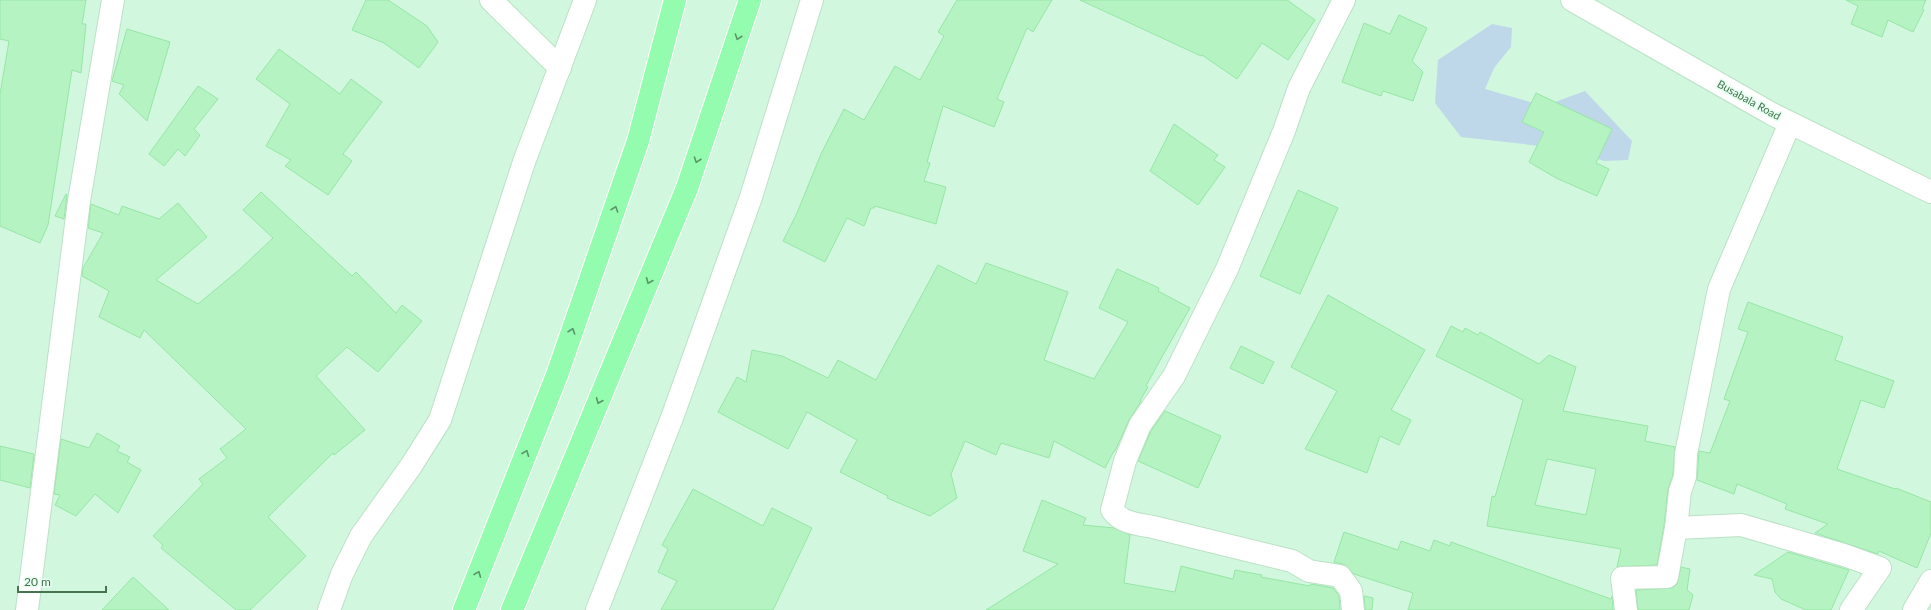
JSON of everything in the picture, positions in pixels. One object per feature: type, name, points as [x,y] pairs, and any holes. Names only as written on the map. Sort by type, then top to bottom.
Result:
[{"type":"highway","points":[[464,610],[557,375],[638,141],[675,0]]},
{"type":"highway","points":[[512,610],[687,188],[750,0]]},
{"type":"street","points":[[27,610],[78,208],[113,0]]},
{"type":"street","points":[[491,0],[560,68]]},
{"type":"street","points":[[329,610],[342,574],[361,536],[411,466],[440,420],[524,162],[585,0]]},
{"type":"street","points":[[596,610],[673,415],[748,204],[812,0]]},
{"type":"street","points":[[1344,0],[1299,88],[1284,131],[1227,269],[1174,376],[1140,425],[1125,460],[1112,510],[1116,516],[1131,524],[1152,526],[1292,561],[1309,571],[1340,576],[1351,591],[1353,610]]},
{"type":"street","name":"Busabala Road","points":[[1583,2],[1790,123],[1931,192]]},
{"type":"street","points":[[1626,610],[1622,578],[1667,577],[1676,528],[1680,491],[1685,477],[1686,454],[1719,289],[1790,123]]},
{"type":"street","points":[[1676,528],[1741,525],[1844,555],[1880,568],[1850,610]]},
{"type":"street","points":[[1914,610],[1931,581]]},
{"type":"shaded area","points":[[0,0],[1931,0],[1931,610],[0,610]]},
{"type":"shaded area","points":[[1492,24],[1512,28],[1511,47],[1494,68],[1485,89],[1544,106],[1585,91],[1632,141],[1628,160],[1604,161],[1567,149],[1461,137],[1435,103],[1438,60]]},
{"type":"building","points":[[0,0],[86,0],[82,24],[86,24],[81,73],[72,70],[48,225],[40,243],[0,226],[0,94],[9,41],[0,39]]},
{"type":"building","points":[[366,0],[388,0],[427,26],[438,42],[419,68],[384,43],[352,30]]},
{"type":"building","points":[[957,0],[1052,0],[1033,32],[1027,28],[997,99],[1004,102],[994,127],[943,106],[927,162],[930,163],[924,181],[946,187],[936,224],[875,206],[874,208],[871,208],[864,226],[847,218],[825,262],[783,241],[797,213],[821,154],[844,109],[864,120],[895,66],[920,80],[944,36],[938,32]]},
{"type":"building","points":[[1080,0],[1287,0],[1315,20],[1288,60],[1262,43],[1237,79],[1202,55],[1201,56]]},
{"type":"building","points":[[1846,0],[1926,0],[1922,9],[1924,10],[1913,32],[1888,20],[1882,37],[1851,24],[1858,6]]},
{"type":"building","points":[[1399,15],[1427,28],[1412,61],[1423,72],[1413,101],[1383,91],[1381,96],[1342,82],[1364,23],[1390,34]]},
{"type":"building","points":[[127,29],[170,42],[147,121],[119,94],[124,85],[112,81]]},
{"type":"building","points":[[279,49],[340,94],[351,79],[382,102],[343,154],[352,161],[328,195],[285,166],[291,160],[266,146],[290,104],[256,79]]},
{"type":"building","points":[[198,86],[218,99],[194,129],[200,135],[185,156],[178,149],[164,166],[149,154]]},
{"type":"building","points":[[1536,93],[1612,129],[1596,163],[1609,169],[1597,196],[1556,178],[1529,162],[1544,132],[1522,122]]},
{"type":"building","points":[[1174,124],[1218,155],[1214,160],[1225,167],[1198,205],[1150,171]]},
{"type":"building","points":[[1298,190],[1338,208],[1300,294],[1260,276]]},
{"type":"building","points":[[261,192],[352,276],[356,272],[396,313],[402,305],[422,321],[378,372],[347,347],[316,376],[365,430],[334,455],[333,453],[268,517],[306,556],[250,610],[236,610],[161,548],[163,545],[153,536],[203,484],[199,479],[227,458],[220,449],[246,429],[144,330],[140,338],[99,317],[109,291],[82,276],[83,268],[103,233],[88,228],[91,204],[119,215],[122,206],[159,219],[178,203],[207,237],[156,280],[198,304],[239,270],[273,238],[243,210]]},
{"type":"building","points":[[66,194],[67,195],[64,219],[55,216]]},
{"type":"building","points":[[986,263],[1068,292],[1044,360],[1094,379],[1128,322],[1099,308],[1117,269],[1159,288],[1158,291],[1190,308],[1146,386],[1148,387],[1141,401],[1129,420],[1115,451],[1105,468],[1054,441],[1049,458],[1001,443],[996,455],[965,441],[951,474],[957,498],[930,516],[887,498],[888,496],[840,472],[857,440],[807,412],[788,449],[718,412],[737,377],[746,382],[752,350],[782,356],[828,378],[838,360],[876,380],[938,265],[976,284]]},
{"type":"building","points":[[1328,295],[1425,350],[1391,410],[1411,420],[1399,445],[1380,436],[1367,473],[1305,449],[1337,391],[1291,367]]},
{"type":"building","points":[[1748,302],[1843,337],[1835,360],[1894,381],[1884,408],[1861,400],[1837,469],[1895,489],[1896,488],[1931,502],[1931,533],[1917,568],[1879,551],[1878,554],[1815,533],[1828,524],[1785,509],[1787,504],[1737,484],[1734,494],[1697,480],[1699,451],[1710,453],[1730,401],[1724,399],[1748,332],[1738,329]]},
{"type":"building","points":[[1451,326],[1463,332],[1465,328],[1478,335],[1480,332],[1539,364],[1549,355],[1576,367],[1563,411],[1648,426],[1645,441],[1675,447],[1673,475],[1668,489],[1664,526],[1657,565],[1617,567],[1621,549],[1487,526],[1492,496],[1495,497],[1523,400],[1436,356]],"holes":[[[1547,459],[1596,469],[1586,515],[1535,505]]]},
{"type":"building","points":[[1241,346],[1274,362],[1263,384],[1230,368]]},
{"type":"building","points":[[1165,411],[1221,436],[1198,488],[1138,461],[1151,431]]},
{"type":"building","points":[[97,433],[120,446],[117,451],[130,457],[127,462],[141,470],[118,513],[95,494],[76,516],[55,505],[60,495],[54,494],[61,439],[89,448]]},
{"type":"building","points":[[0,446],[34,454],[30,488],[0,480]]},
{"type":"building","points":[[693,489],[763,526],[772,508],[812,528],[773,610],[661,610],[677,581],[658,572],[668,549],[662,545]]},
{"type":"building","points":[[1042,500],[1086,518],[1083,525],[1114,528],[1130,535],[1124,583],[1175,592],[1181,566],[1233,579],[1235,570],[1262,575],[1261,577],[1310,586],[1311,584],[1333,588],[1339,596],[1340,610],[986,610],[1058,564],[1023,551]]},
{"type":"building","points":[[1344,532],[1398,550],[1401,541],[1430,551],[1434,540],[1450,546],[1451,542],[1611,599],[1612,596],[1613,610],[1408,610],[1413,593],[1354,574],[1343,564],[1334,562]]},
{"type":"building","points":[[1788,552],[1849,570],[1831,610],[1806,610],[1781,599],[1775,592],[1772,579],[1754,575]]},
{"type":"building","points":[[1681,567],[1690,569],[1687,590],[1693,595],[1689,610],[1638,610],[1636,590],[1672,588],[1677,584]]},
{"type":"building","points":[[133,577],[169,610],[102,610]]},
{"type":"building","points":[[1364,596],[1373,598],[1372,610],[1365,610]]}]
